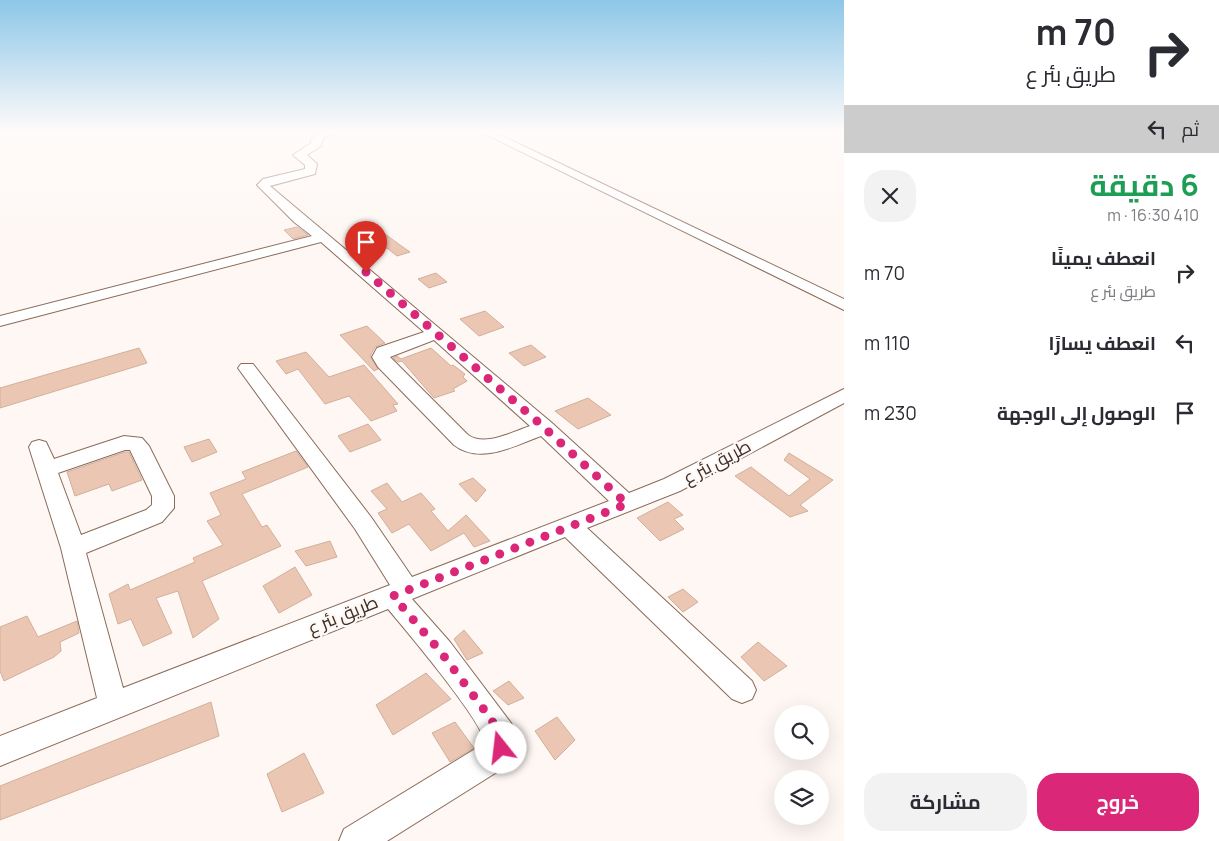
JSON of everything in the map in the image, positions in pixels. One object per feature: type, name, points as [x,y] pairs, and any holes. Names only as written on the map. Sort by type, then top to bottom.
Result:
[{"type":"street","points":[[310,171],[263,185],[299,219],[324,237],[545,428],[627,504]]},
{"type":"street","points":[[570,171],[844,305]]},
{"type":"street","points":[[0,321],[324,237]]},
{"type":"street","points":[[436,334],[390,349],[383,352],[381,357],[384,363],[461,440],[469,446],[484,448],[545,428]]},
{"type":"street","points":[[246,368],[363,523],[400,593],[500,733],[501,748],[494,756],[356,841]]},
{"type":"street","name":"طريق بئر ع","points":[[0,750],[627,504],[672,485],[844,395]]},
{"type":"street","points":[[73,548],[154,516],[162,510],[164,504],[163,496],[139,446],[135,443],[124,443],[43,458],[73,548],[113,706]]},
{"type":"street","points":[[570,527],[742,690]]},
{"type":"building","points":[[374,226],[410,252],[397,256],[387,248],[383,249],[371,240],[375,239],[368,233]]},
{"type":"building","points":[[297,227],[308,235],[293,239],[284,230]]},
{"type":"building","points":[[436,273],[447,282],[429,288],[418,279]]},
{"type":"building","points":[[485,311],[504,327],[479,336],[460,319]]},
{"type":"building","points":[[367,326],[385,343],[375,347],[370,356],[378,369],[374,371],[340,335]]},
{"type":"building","points":[[531,345],[546,357],[524,366],[509,353]]},
{"type":"building","points":[[139,348],[147,363],[0,408],[0,388]]},
{"type":"building","points":[[431,348],[451,366],[453,365],[465,374],[463,377],[467,381],[453,389],[455,391],[434,398],[402,361],[398,362],[393,358],[397,356],[401,359]]},
{"type":"building","points":[[306,352],[329,377],[364,365],[398,404],[393,405],[397,411],[371,421],[349,396],[325,404],[298,369],[286,374],[276,361]]},
{"type":"building","points":[[588,398],[611,415],[578,429],[555,411]]},
{"type":"building","points":[[368,424],[381,440],[350,452],[338,436]]},
{"type":"building","points":[[209,439],[217,452],[192,462],[184,447]]},
{"type":"building","points":[[296,451],[308,467],[242,494],[262,527],[267,525],[281,546],[202,581],[219,619],[193,638],[178,591],[156,598],[172,633],[143,646],[131,619],[118,624],[109,594],[128,584],[130,590],[195,562],[193,558],[223,545],[207,521],[221,515],[210,493],[246,479],[242,472]]},
{"type":"building","points":[[129,452],[142,480],[112,491],[109,484],[75,496],[67,472]]},
{"type":"building","points":[[789,453],[833,480],[800,505],[808,511],[790,517],[735,476],[751,467],[789,496],[810,479],[784,460]]},
{"type":"building","points":[[473,478],[486,490],[476,502],[459,484]]},
{"type":"building","points":[[387,483],[402,502],[421,493],[435,509],[431,511],[448,531],[466,515],[490,541],[474,547],[464,533],[431,551],[409,524],[392,533],[378,513],[387,509],[371,491]]},
{"type":"building","points":[[668,502],[683,515],[674,519],[684,529],[660,541],[637,518]]},
{"type":"building","points":[[330,541],[337,557],[306,566],[295,551]]},
{"type":"building","points":[[295,567],[312,595],[279,613],[263,586]]},
{"type":"building","points":[[683,589],[698,602],[683,612],[668,597]]},
{"type":"building","points":[[27,616],[38,637],[77,621],[79,633],[60,642],[61,651],[54,657],[4,681],[0,671],[0,627]]},
{"type":"building","points":[[464,630],[483,653],[467,660],[454,639]]},
{"type":"building","points":[[758,642],[787,666],[764,681],[741,657]]},
{"type":"building","points":[[426,673],[451,699],[393,735],[376,705]]},
{"type":"building","points":[[509,681],[524,698],[508,705],[493,691]]},
{"type":"building","points":[[211,702],[219,736],[0,820],[0,786]]},
{"type":"building","points":[[557,717],[575,740],[555,760],[535,731]]},
{"type":"building","points":[[455,722],[474,748],[450,762],[432,733]]},
{"type":"building","points":[[304,753],[324,793],[282,812],[267,774]]},
{"type":"route","points":[[366,272],[538,422],[627,504],[393,596],[440,651],[488,715],[500,733],[501,748]]}]
